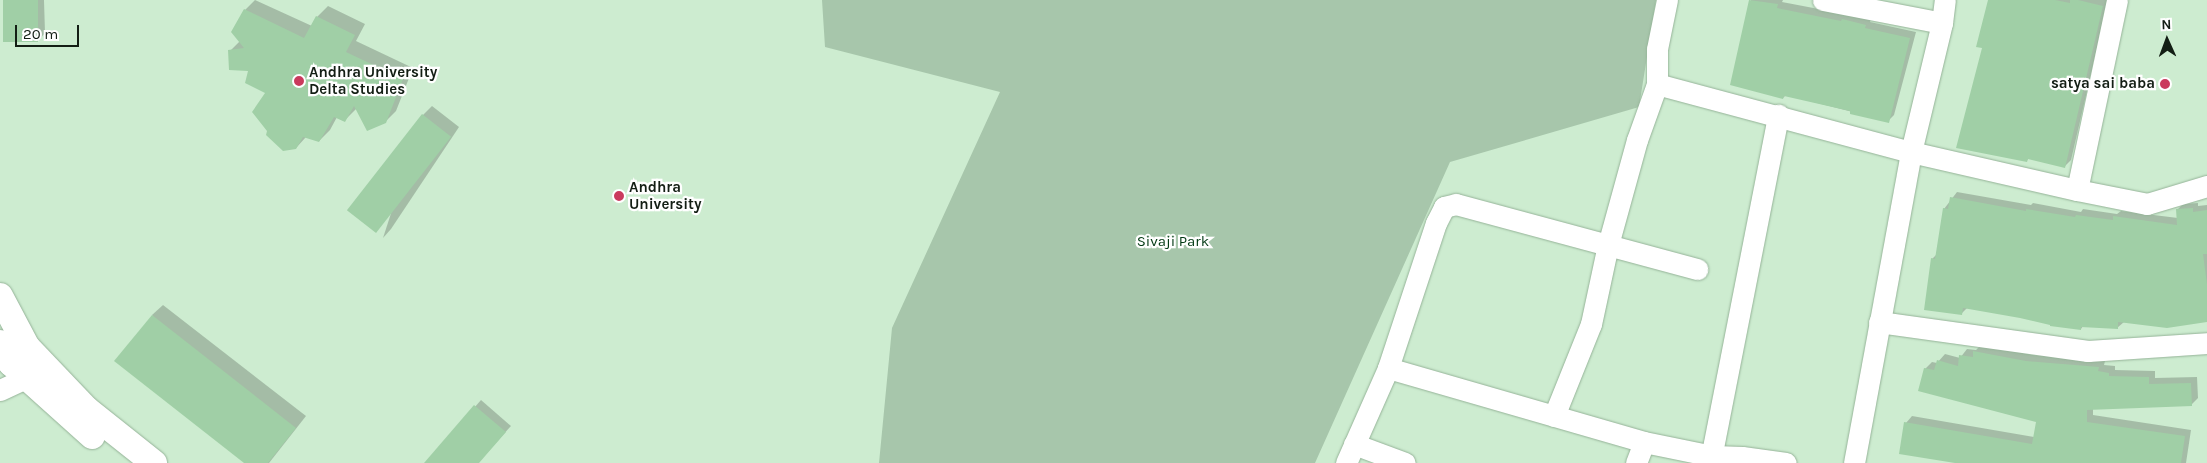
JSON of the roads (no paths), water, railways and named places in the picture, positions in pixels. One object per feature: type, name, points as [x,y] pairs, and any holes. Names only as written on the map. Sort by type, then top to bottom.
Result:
[{"type":"main road","points":[[0,296],[27,347],[86,410],[154,463]]},
{"type":"main road","points":[[0,343],[11,363],[26,378],[75,423],[126,463]]},
{"type":"street","points":[[1554,416],[1591,324],[1608,245],[1637,140],[1657,84],[1658,49],[1667,0]]},
{"type":"street","points":[[1823,0],[1942,23]]},
{"type":"street","points":[[1854,463],[1911,152],[1942,23],[1945,0]]},
{"type":"street","points":[[2077,190],[2118,0]]},
{"type":"street","points":[[1657,84],[1911,152],[2147,204],[2207,186]]},
{"type":"street","points":[[1711,459],[1778,115]]},
{"type":"street","points":[[1405,463],[1350,453],[1388,368],[1436,223],[1444,207],[1456,204],[1697,270]]},
{"type":"street","points":[[1879,322],[2088,350],[2207,343]]},
{"type":"street","points":[[1388,368],[1644,442],[1711,459],[1742,457],[1786,463]]},
{"type":"street","points":[[0,390],[26,378]]},
{"type":"street","points":[[1636,463],[1644,442]]},
{"type":"place","name":"Andhra University Delta Studies","points":[[299,81]]},
{"type":"place","name":"satya sai baba","points":[[2165,84]]},
{"type":"place","name":"Andhra University","points":[[619,196]]},
{"type":"park label","name":"Sivaji Park","points":[[1173,242]]}]
